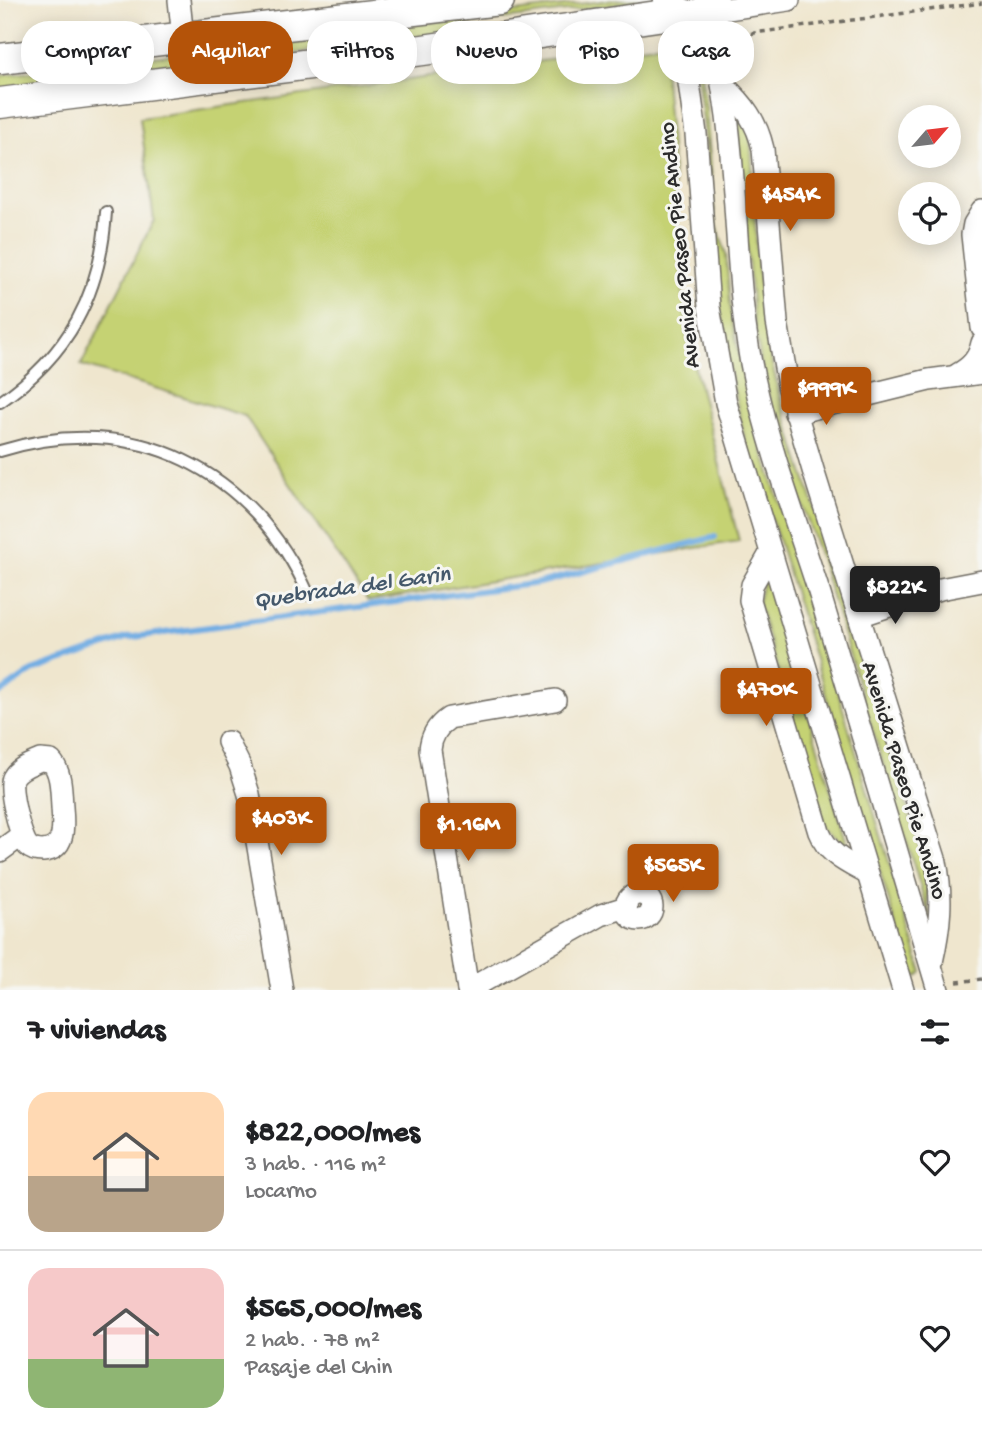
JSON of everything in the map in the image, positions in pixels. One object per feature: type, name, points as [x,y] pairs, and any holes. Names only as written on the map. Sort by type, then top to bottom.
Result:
[{"type":"street","points":[[179,0],[181,21]]},
{"type":"street","points":[[293,25],[499,0]]},
{"type":"street","points":[[0,103],[436,48],[693,8],[728,9],[789,0]]},
{"type":"street","name":"Avenida Paseo Pie Andino","points":[[693,8],[716,45],[724,86],[741,299],[754,376],[776,460],[820,595],[938,990]]},
{"type":"street","name":"Avenida Paseo Pie Andino","points":[[693,8],[683,39],[696,134],[709,307],[716,353],[739,452],[903,990]]},
{"type":"street","points":[[0,59],[168,40]]},
{"type":"street","points":[[724,86],[748,112],[760,135],[777,322],[795,413],[940,878],[941,915],[931,965]]},
{"type":"street","points":[[982,211],[974,224],[972,235],[982,328]]},
{"type":"street","points":[[958,374],[977,357],[982,343]]},
{"type":"street","points":[[795,413],[958,374],[982,373]]},
{"type":"street","points":[[771,552],[752,585],[750,600],[803,779],[822,840],[833,853],[868,874]]},
{"type":"street","points":[[859,616],[940,589],[982,581]]},
{"type":"street","points":[[555,700],[449,718],[442,722],[433,735],[430,750],[468,990],[601,915],[626,907]]},
{"type":"street","points":[[228,742],[240,766],[249,794],[282,990]]},
{"type":"street","points":[[0,851],[22,835]]},
{"type":"lane","points":[[0,402],[18,390],[55,354],[83,311],[100,263],[106,212]]},
{"type":"lane","points":[[0,451],[47,439],[102,438],[129,442],[181,458],[228,486],[267,524],[298,570],[309,595]]},
{"type":"path","points":[[754,33],[982,3]]},
{"type":"green space","points":[[612,0],[639,2],[486,21],[443,21]]},
{"type":"green space","points":[[431,22],[431,35],[417,37],[417,24]]},
{"type":"green space","points":[[307,38],[307,51],[293,53],[293,40]]},
{"type":"green space","points":[[658,45],[658,84],[665,84],[687,337],[739,541],[368,601],[245,416],[81,365],[154,220],[140,118],[380,84],[417,84],[417,79],[431,77],[431,84],[542,84],[542,61],[556,59],[556,84],[644,84],[644,47]]},
{"type":"green space","points":[[168,55],[168,70],[154,72],[154,57]]},
{"type":"green space","points":[[21,73],[21,84],[60,84],[0,92],[0,76]]},
{"type":"green space","points":[[698,84],[702,84],[706,107],[715,219],[726,254],[731,314],[751,414],[805,583],[922,972],[917,977],[911,973],[778,538],[747,449],[729,367],[717,286],[706,143]]},
{"type":"green space","points":[[737,118],[750,133],[761,297],[776,381],[926,869],[929,915],[820,557],[777,430],[762,368],[753,318]]},
{"type":"green space","points":[[765,573],[848,847],[825,826],[758,603]]},
{"type":"waterway","name":"Quebrada del Garin","points":[[0,693],[32,671],[126,638],[539,583],[715,537]]}]
